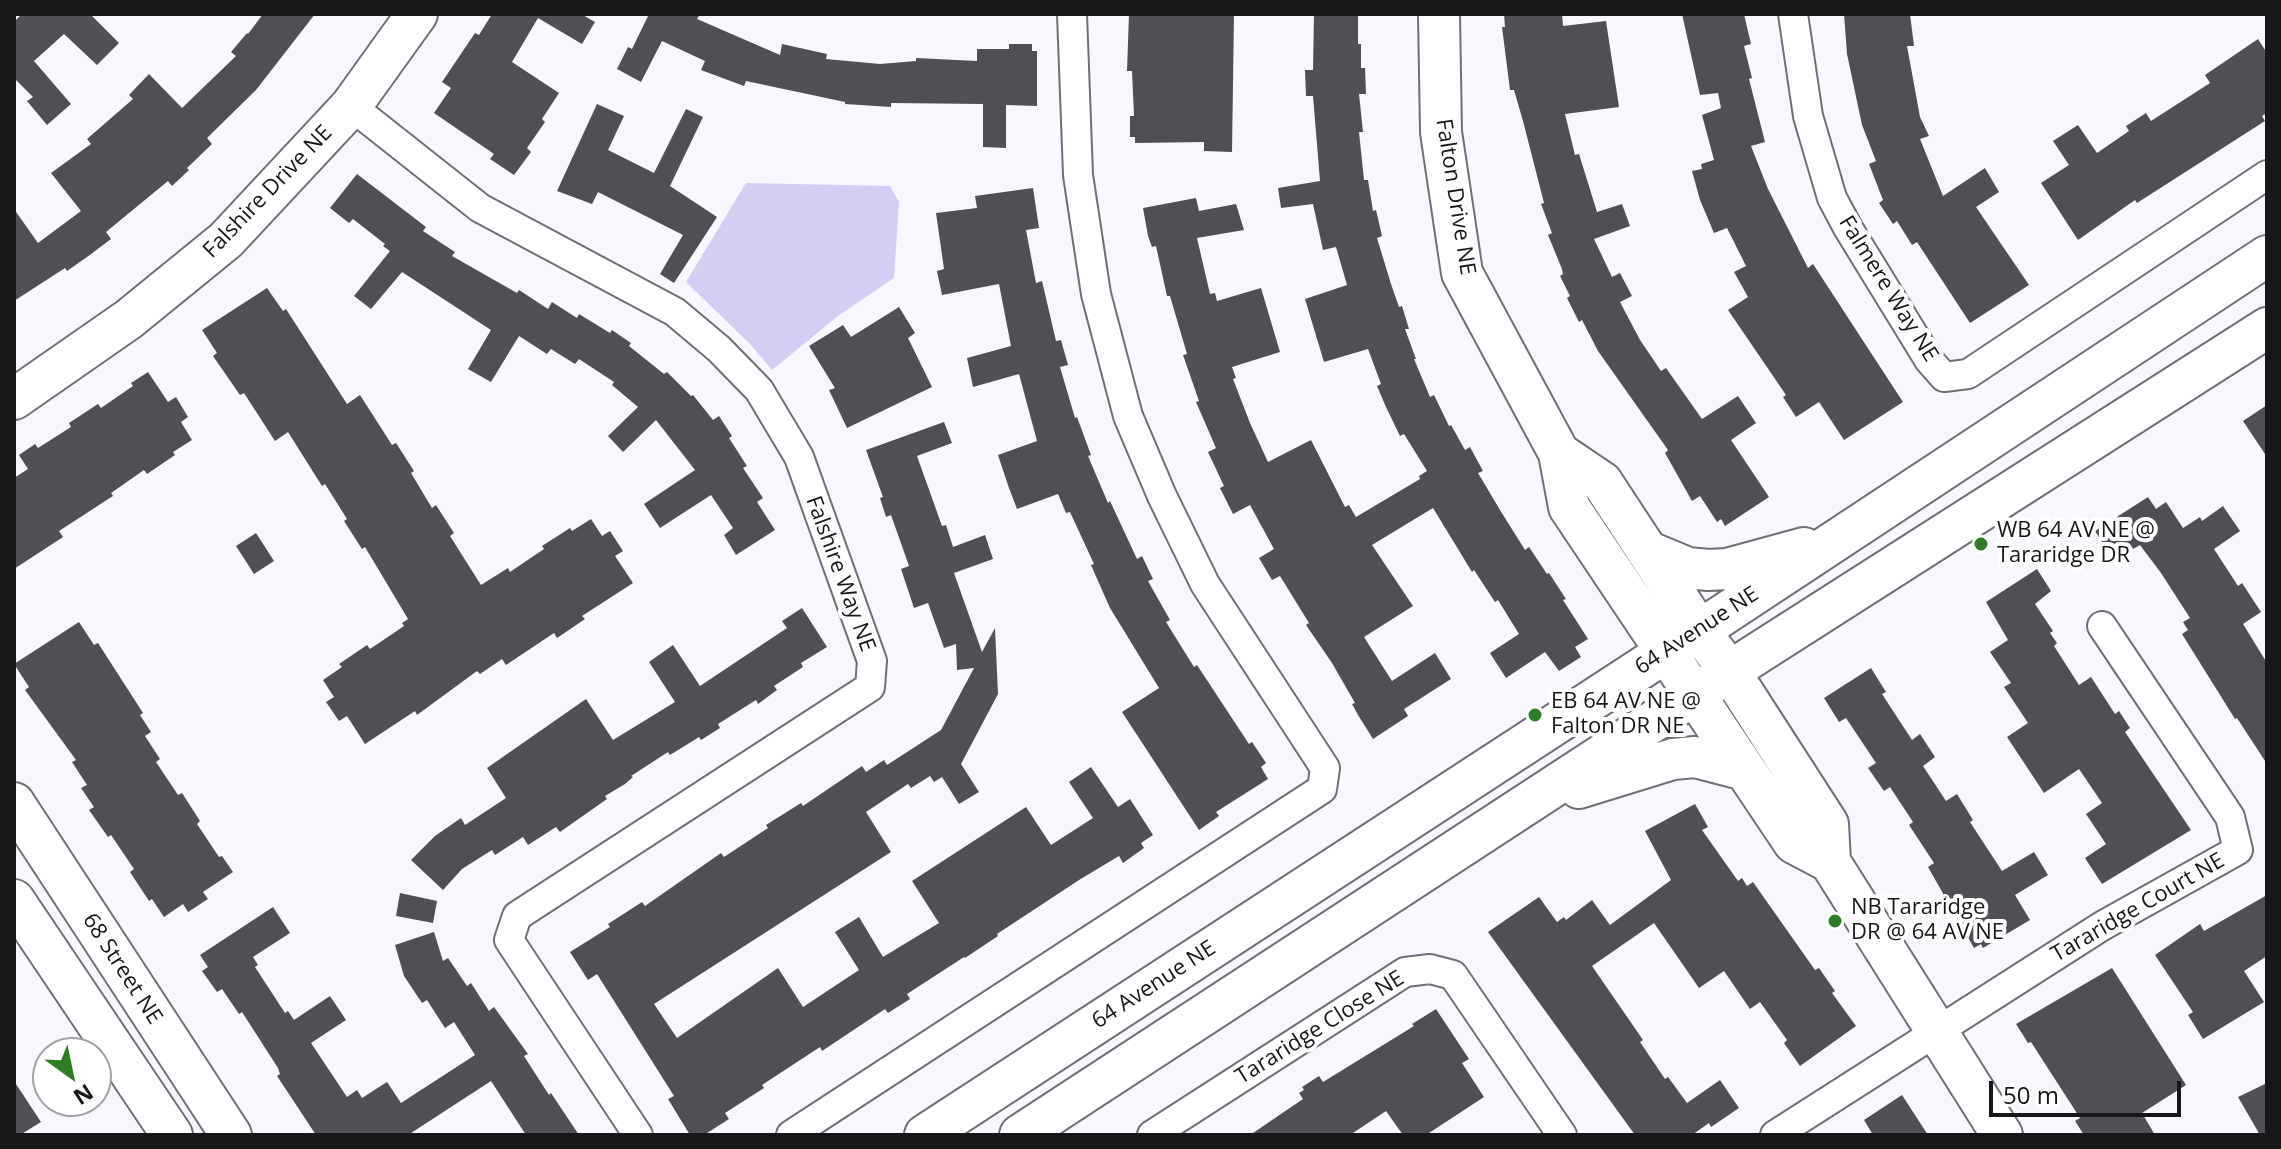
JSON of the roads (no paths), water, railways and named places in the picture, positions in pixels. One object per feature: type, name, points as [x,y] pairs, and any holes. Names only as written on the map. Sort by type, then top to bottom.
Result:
[{"type":"main road","name":"Falshire Drive NE","points":[[14,399],[129,319],[226,240],[351,106],[417,14]]},
{"type":"main road","name":"Falton Drive NE","points":[[1439,14],[1441,132],[1462,273],[1559,453],[1569,507],[1794,843],[1830,862]]},
{"type":"main road","name":"64 Avenue NE","points":[[925,1135],[2267,256]]},
{"type":"main road","points":[[1020,1135],[1730,672],[2267,328]]},
{"type":"main road","name":"Falton Drive NE","points":[[1559,453],[1602,482],[1730,672],[1828,824],[1830,862]]},
{"type":"main road","points":[[1647,551],[1688,568],[1727,569],[1842,537]]},
{"type":"main road","points":[[1529,804],[1673,759],[1709,759],[1745,770]]},
{"type":"main road","name":"68 Street NE","points":[[14,803],[231,1135]]},
{"type":"main road","points":[[1830,862],[2002,1135]]},
{"type":"main road","points":[[14,900],[172,1135]]},
{"type":"street","points":[[791,1135],[1322,789],[1325,768],[1205,584],[1162,496],[1128,416],[1096,294],[1078,175],[1072,14]]},
{"type":"street","name":"Falmere Way NE","points":[[1793,14],[1808,116],[1832,198],[1929,360],[1944,377],[1968,374],[2267,175]]},
{"type":"street","name":"Falshire Way NE","points":[[351,106],[480,208],[675,312],[719,349],[759,390],[799,457],[872,661],[870,687],[517,916],[509,940],[638,1135]]},
{"type":"street","name":"Tararidge Court NE","points":[[1937,1031],[2102,926],[2238,850],[2230,817],[2102,626]]},
{"type":"street","name":"Tararidge Close NE","points":[[1152,1135],[1405,972],[1430,969],[1453,975],[1562,1135]]},
{"type":"street","points":[[1775,1135],[1937,1031]]},
{"type":"place","name":"WB 64 AV NE @ Tararidge DR","points":[[1981,544]]},
{"type":"place","name":"EB 64 AV NE @ Falton DR NE","points":[[1535,715]]},
{"type":"place","name":"NB Tararidge DR @ 64 AV NE","points":[[1835,921]]}]
